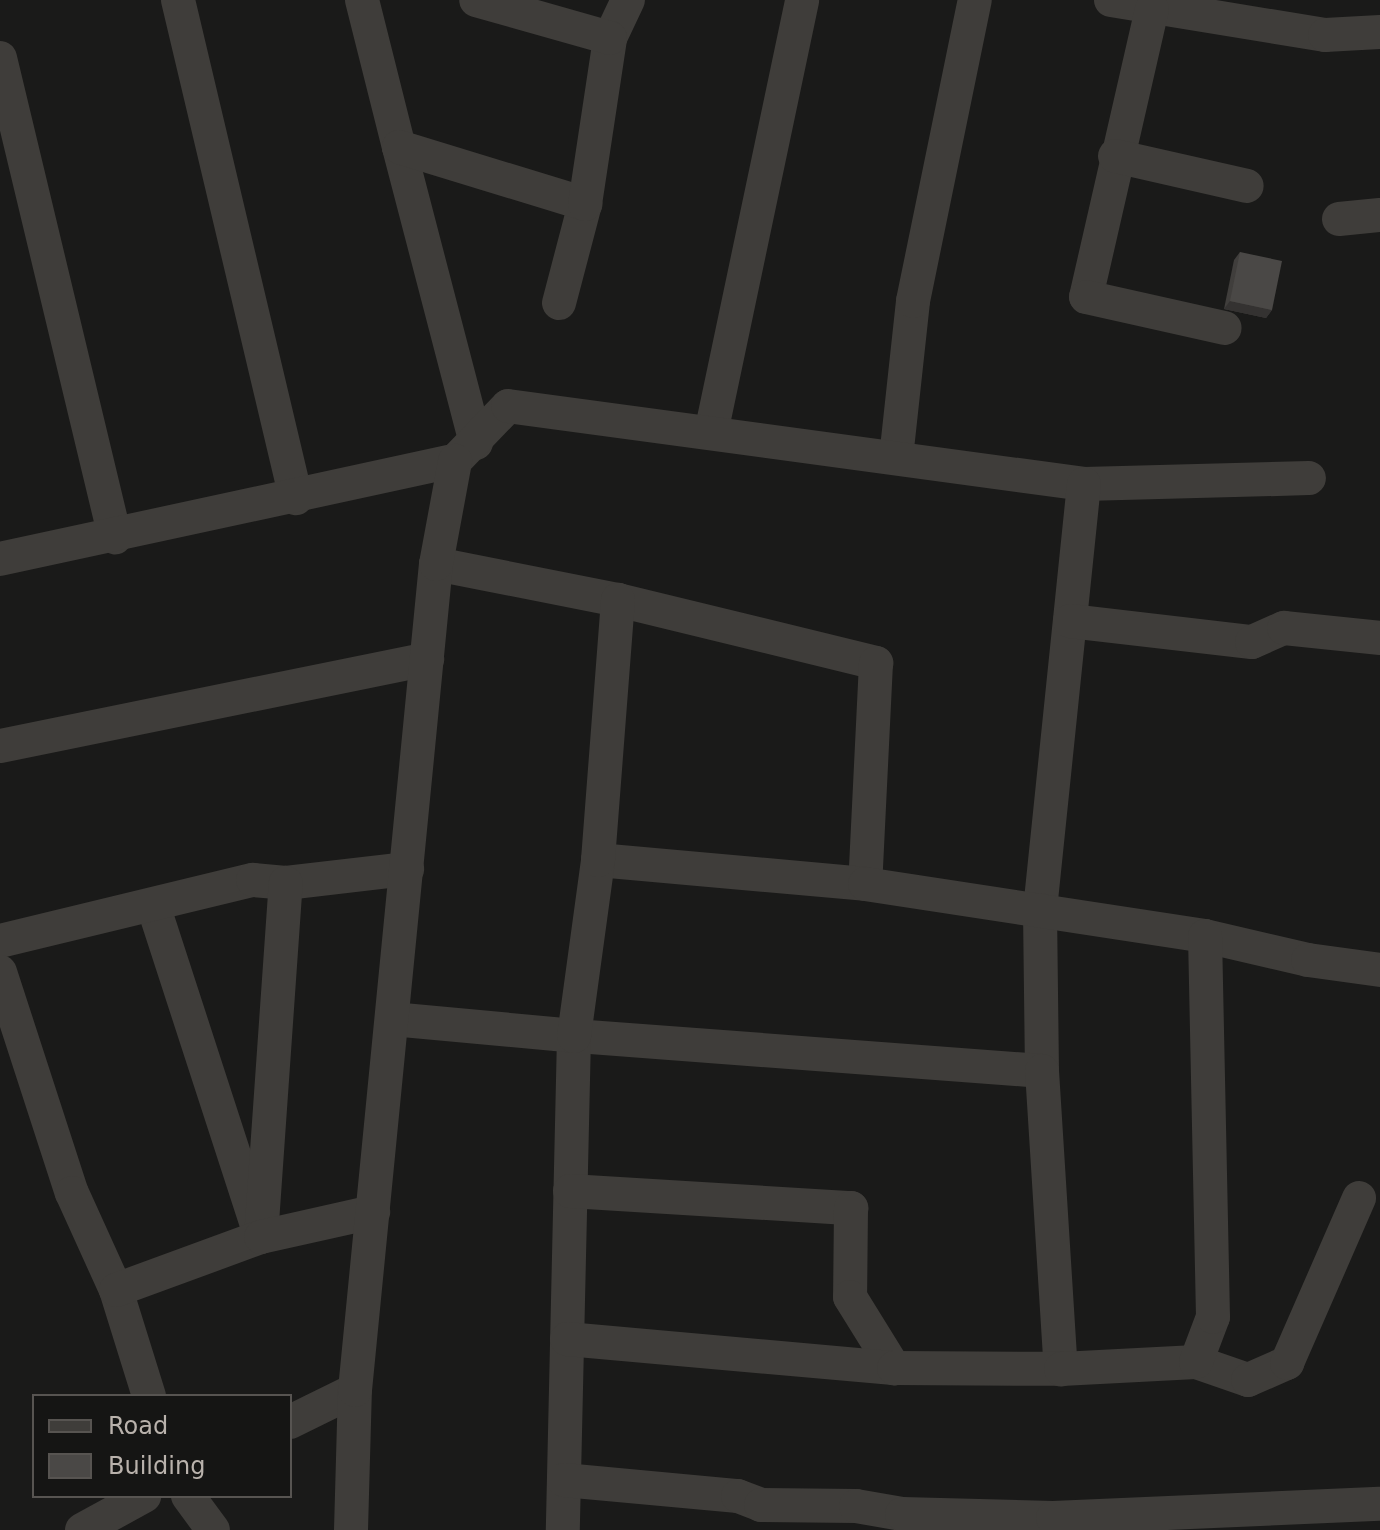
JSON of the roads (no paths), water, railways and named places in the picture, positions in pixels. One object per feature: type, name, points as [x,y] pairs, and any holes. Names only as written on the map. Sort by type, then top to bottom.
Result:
[{"type":"street","points":[[178,0],[296,498]]},
{"type":"street","points":[[351,1530],[355,1390],[436,564],[466,452],[399,147],[362,0]]},
{"type":"street","points":[[476,0],[610,38]]},
{"type":"street","points":[[559,303],[585,204],[610,38],[628,0]]},
{"type":"street","points":[[711,433],[802,0]]},
{"type":"street","points":[[896,458],[913,301],[975,0]]},
{"type":"street","points":[[1111,0],[1325,35],[1380,32]]},
{"type":"street","points":[[1152,9],[1115,156],[1086,297],[1225,328]]},
{"type":"street","points":[[0,58],[115,537]]},
{"type":"street","points":[[399,147],[585,204]]},
{"type":"street","points":[[1115,156],[1247,186]]},
{"type":"street","points":[[1339,219],[1380,215]]},
{"type":"street","points":[[0,559],[296,498],[466,452],[508,406],[1084,484],[1309,478]]},
{"type":"street","points":[[1061,1369],[1042,1071],[1040,910],[1084,484]]},
{"type":"street","points":[[436,564],[618,600],[876,663],[865,884]]},
{"type":"street","points":[[563,1530],[574,1036],[598,860],[618,600]]},
{"type":"street","points":[[1070,621],[1252,642],[1284,628],[1380,638]]},
{"type":"street","points":[[0,746],[427,659]]},
{"type":"street","points":[[598,860],[865,884],[1205,936],[1308,960],[1380,970]]},
{"type":"street","points":[[0,941],[253,880],[286,883],[407,869]]},
{"type":"street","points":[[261,1237],[286,883]]},
{"type":"street","points":[[153,905],[261,1237]]},
{"type":"street","points":[[1196,1362],[1213,1317],[1205,936]]},
{"type":"street","points":[[0,972],[72,1193],[116,1290],[148,1394]]},
{"type":"street","points":[[392,1019],[574,1036],[1042,1071]]},
{"type":"street","points":[[570,1191],[851,1208],[850,1297],[894,1368]]},
{"type":"street","points":[[567,1339],[894,1368],[1061,1369],[1196,1362],[1248,1380],[1287,1363],[1359,1198]]},
{"type":"street","points":[[116,1290],[261,1237],[373,1212]]},
{"type":"street","points":[[292,1421],[355,1390]]},
{"type":"street","points":[[564,1480],[738,1496],[759,1518],[856,1506],[901,1522],[1054,1524],[1265,1519],[1380,1504]]},
{"type":"street","points":[[82,1530],[140,1498]]},
{"type":"street","points":[[189,1498],[213,1530]]}]
